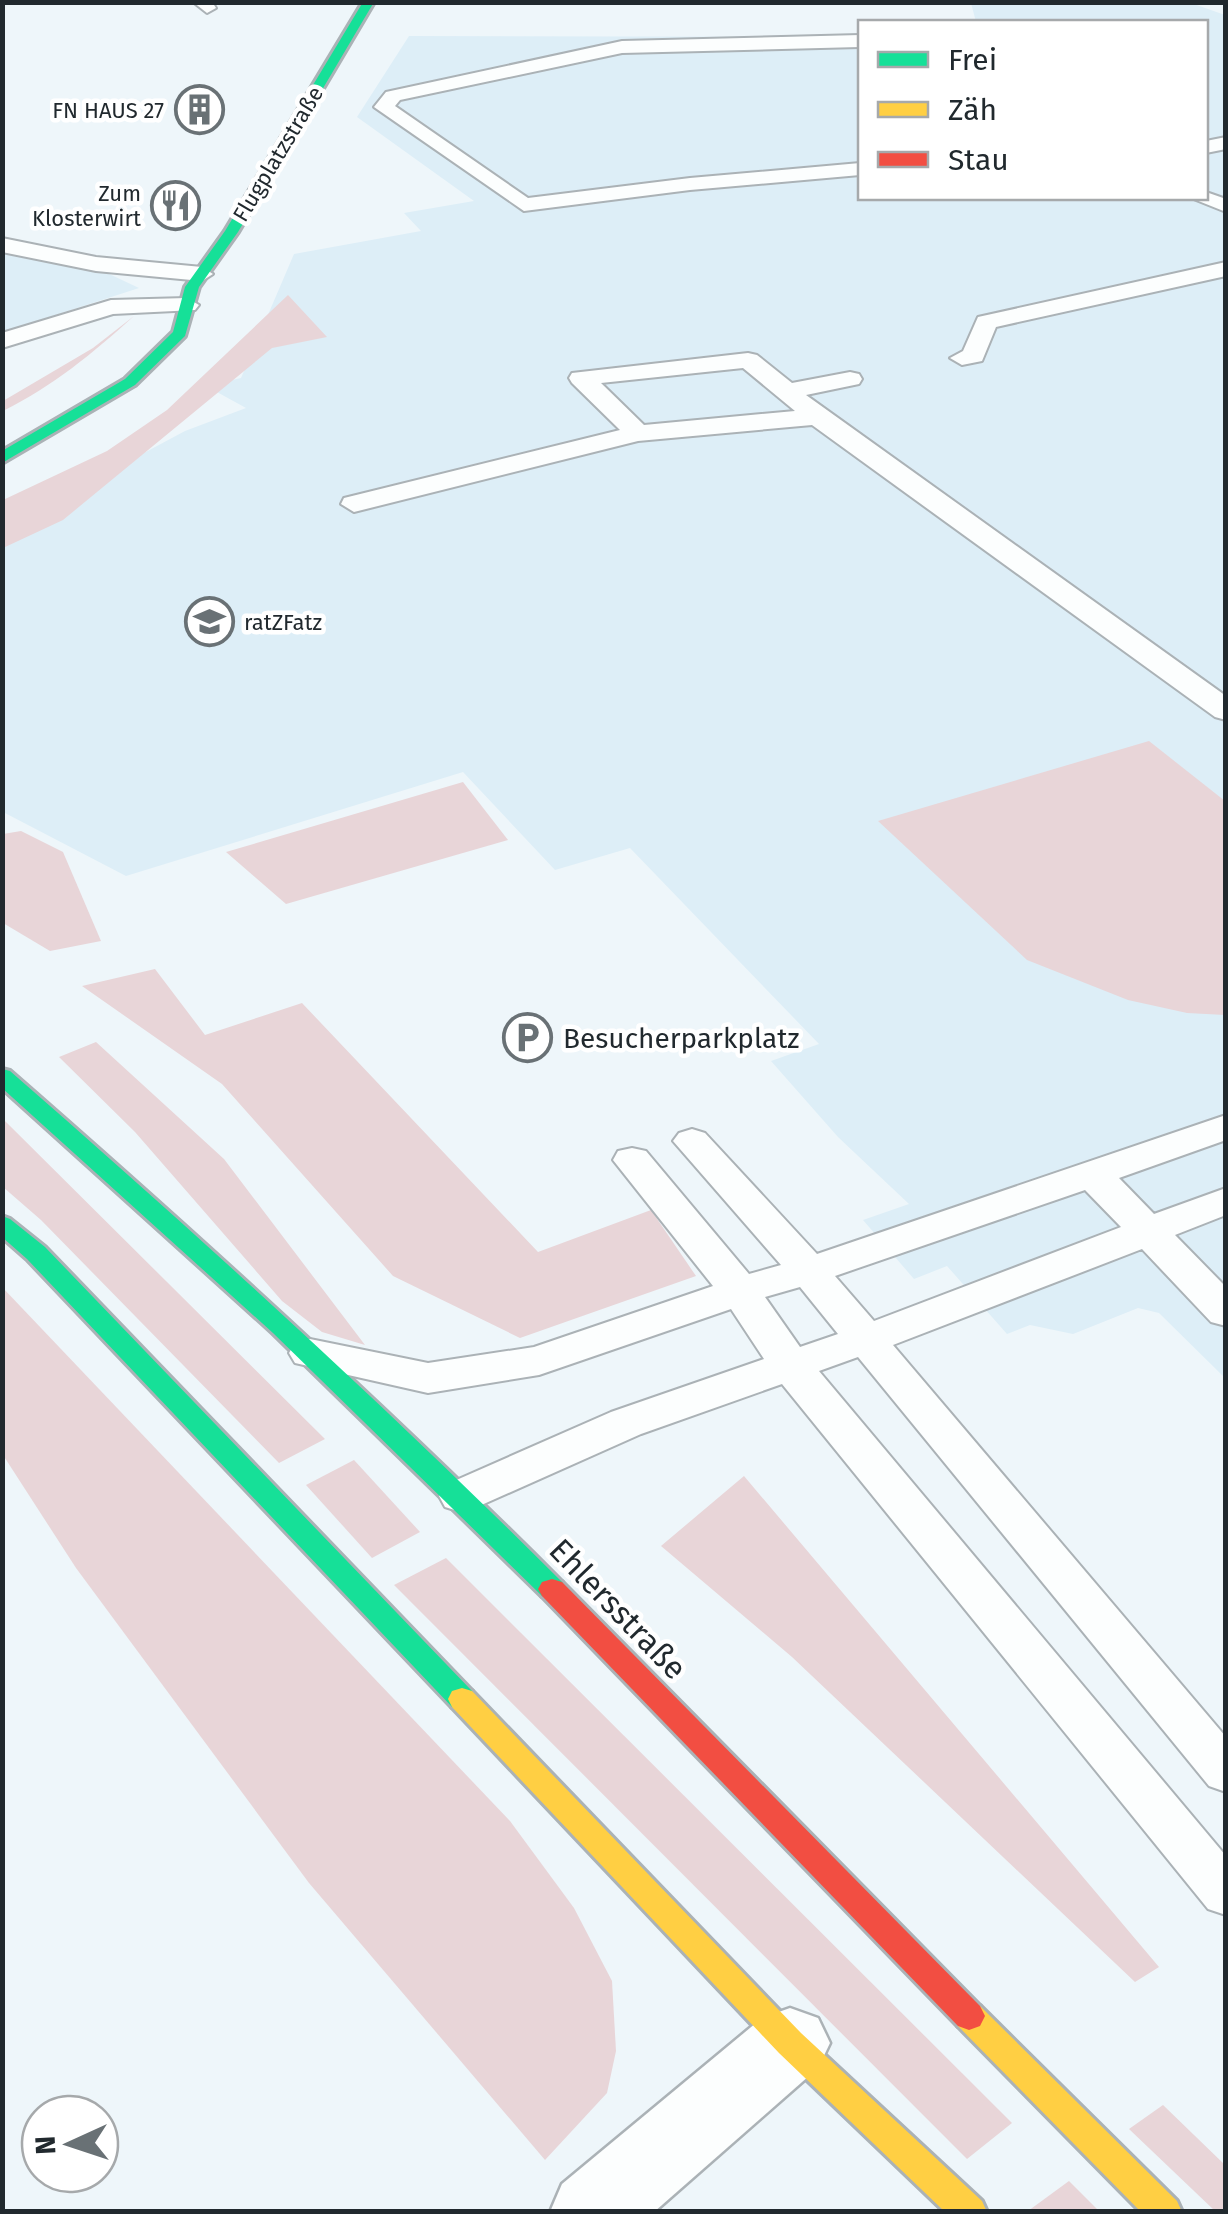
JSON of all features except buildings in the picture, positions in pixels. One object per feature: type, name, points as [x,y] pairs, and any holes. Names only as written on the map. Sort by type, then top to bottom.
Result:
[{"type":"street","name":"Flugplatzstraße","points":[[2,458],[130,382],[180,333],[192,287],[369,2]]},
{"type":"street","points":[[144,327],[187,306]]},
{"type":"street","name":"Ehlersstraße","points":[[2,1076],[461,1496],[1165,2212]]},
{"type":"street","points":[[2,1224],[36,1253],[790,2042],[970,2212]]},
{"type":"street","points":[[592,2212],[790,2042]]},
{"type":"lane","points":[[858,41],[622,47],[393,96],[384,107],[524,205],[690,184],[858,169]]},
{"type":"lane","points":[[2,245],[96,264],[202,274]]},
{"type":"lane","points":[[962,358],[973,356],[986,322],[1226,268]]},
{"type":"lane","points":[[2,341],[110,308],[187,306]]},
{"type":"lane","points":[[638,433],[581,378],[748,360],[817,417],[1226,711]]},
{"type":"lane","points":[[787,390],[850,379]]},
{"type":"lane","points":[[354,504],[638,433],[817,417]]},
{"type":"lane","points":[[310,1354],[428,1378],[539,1361],[740,1291],[886,1247],[1226,1126]]},
{"type":"lane","points":[[692,1141],[808,1270],[864,1342],[1226,1772]]},
{"type":"lane","points":[[632,1160],[740,1291],[790,1365],[1226,1894]]},
{"type":"lane","points":[[1091,1173],[1226,1312]]},
{"type":"lane","points":[[461,1496],[626,1424],[864,1342],[1226,1200]]},
{"type":"shaded area","points":[[1188,2],[1225,15],[1225,1378],[1159,1313],[1138,1308],[1073,1334],[1030,1325],[1007,1334],[947,1266],[914,1279],[863,1220],[909,1204],[838,1137],[771,1061],[819,1044],[630,848],[555,870],[463,772],[126,876],[3,812],[2,529],[185,431],[246,408],[206,386],[241,378],[294,254],[421,231],[404,213],[474,201],[357,117],[409,36],[858,37],[858,200],[1208,200],[1208,20],[975,20],[971,3]]},
{"type":"shaded area","points":[[2,252],[105,272],[139,288],[3,332]]},
{"type":"shaded area","points":[[288,295],[327,337],[272,348],[63,520],[3,548],[3,500],[107,451],[167,410]]},
{"type":"shaded area","points":[[134,316],[72,368],[3,411],[3,401],[93,348]]},
{"type":"shaded area","points":[[1149,741],[1225,801],[1225,1015],[1187,1013],[1128,1000],[1027,960],[878,821]]},
{"type":"shaded area","points":[[463,782],[508,840],[286,904],[226,852]]},
{"type":"shaded area","points":[[21,831],[63,852],[101,941],[50,951],[3,923],[3,834]]},
{"type":"shaded area","points":[[155,969],[205,1035],[302,1003],[538,1252],[651,1210],[696,1276],[520,1338],[393,1276],[222,1084],[82,986]]},
{"type":"shaded area","points":[[96,1042],[224,1159],[365,1345],[322,1332],[282,1301],[135,1132],[59,1057]]},
{"type":"shaded area","points":[[3,1119],[325,1439],[279,1463],[41,1220],[3,1187]]},
{"type":"shaded area","points":[[2,1287],[510,1821],[574,1908],[612,1981],[616,2051],[607,2093],[545,2160],[309,1883],[76,1568],[3,1455]]},
{"type":"shaded area","points":[[354,1460],[420,1532],[372,1558],[306,1485]]},
{"type":"shaded area","points":[[744,1476],[1159,1967],[1135,1982],[792,1657],[661,1546]]},
{"type":"shaded area","points":[[446,1558],[1012,2123],[967,2159],[394,1585]]},
{"type":"shaded area","points":[[1163,2105],[1225,2165],[1225,2211],[1215,2211],[1129,2129]]},
{"type":"shaded area","points":[[1069,2181],[1099,2211],[1028,2211]]},
{"type":"traffic: fast","points":[[2,458],[130,382],[180,333],[192,287],[231,232],[369,2]]},
{"type":"traffic: fast","points":[[2,1076],[282,1327],[552,1589]]},
{"type":"traffic: fast","points":[[2,1224],[36,1253],[462,1699]]},
{"type":"traffic: slow","points":[[462,1699],[790,2043],[970,2212]]},
{"type":"traffic: slow","points":[[969,2016],[1165,2212]]},
{"type":"traffic: jam","points":[[552,1589],[969,2016]]},
{"type":"place","name":"FN HAUS 27","points":[[199,110]]},
{"type":"place","name":"Zum Klosterwirt","points":[[176,206]]},
{"type":"place","name":"ratZFatz","points":[[209,622]]},
{"type":"place","name":"Besucherparkplatz","points":[[528,1038]]}]
